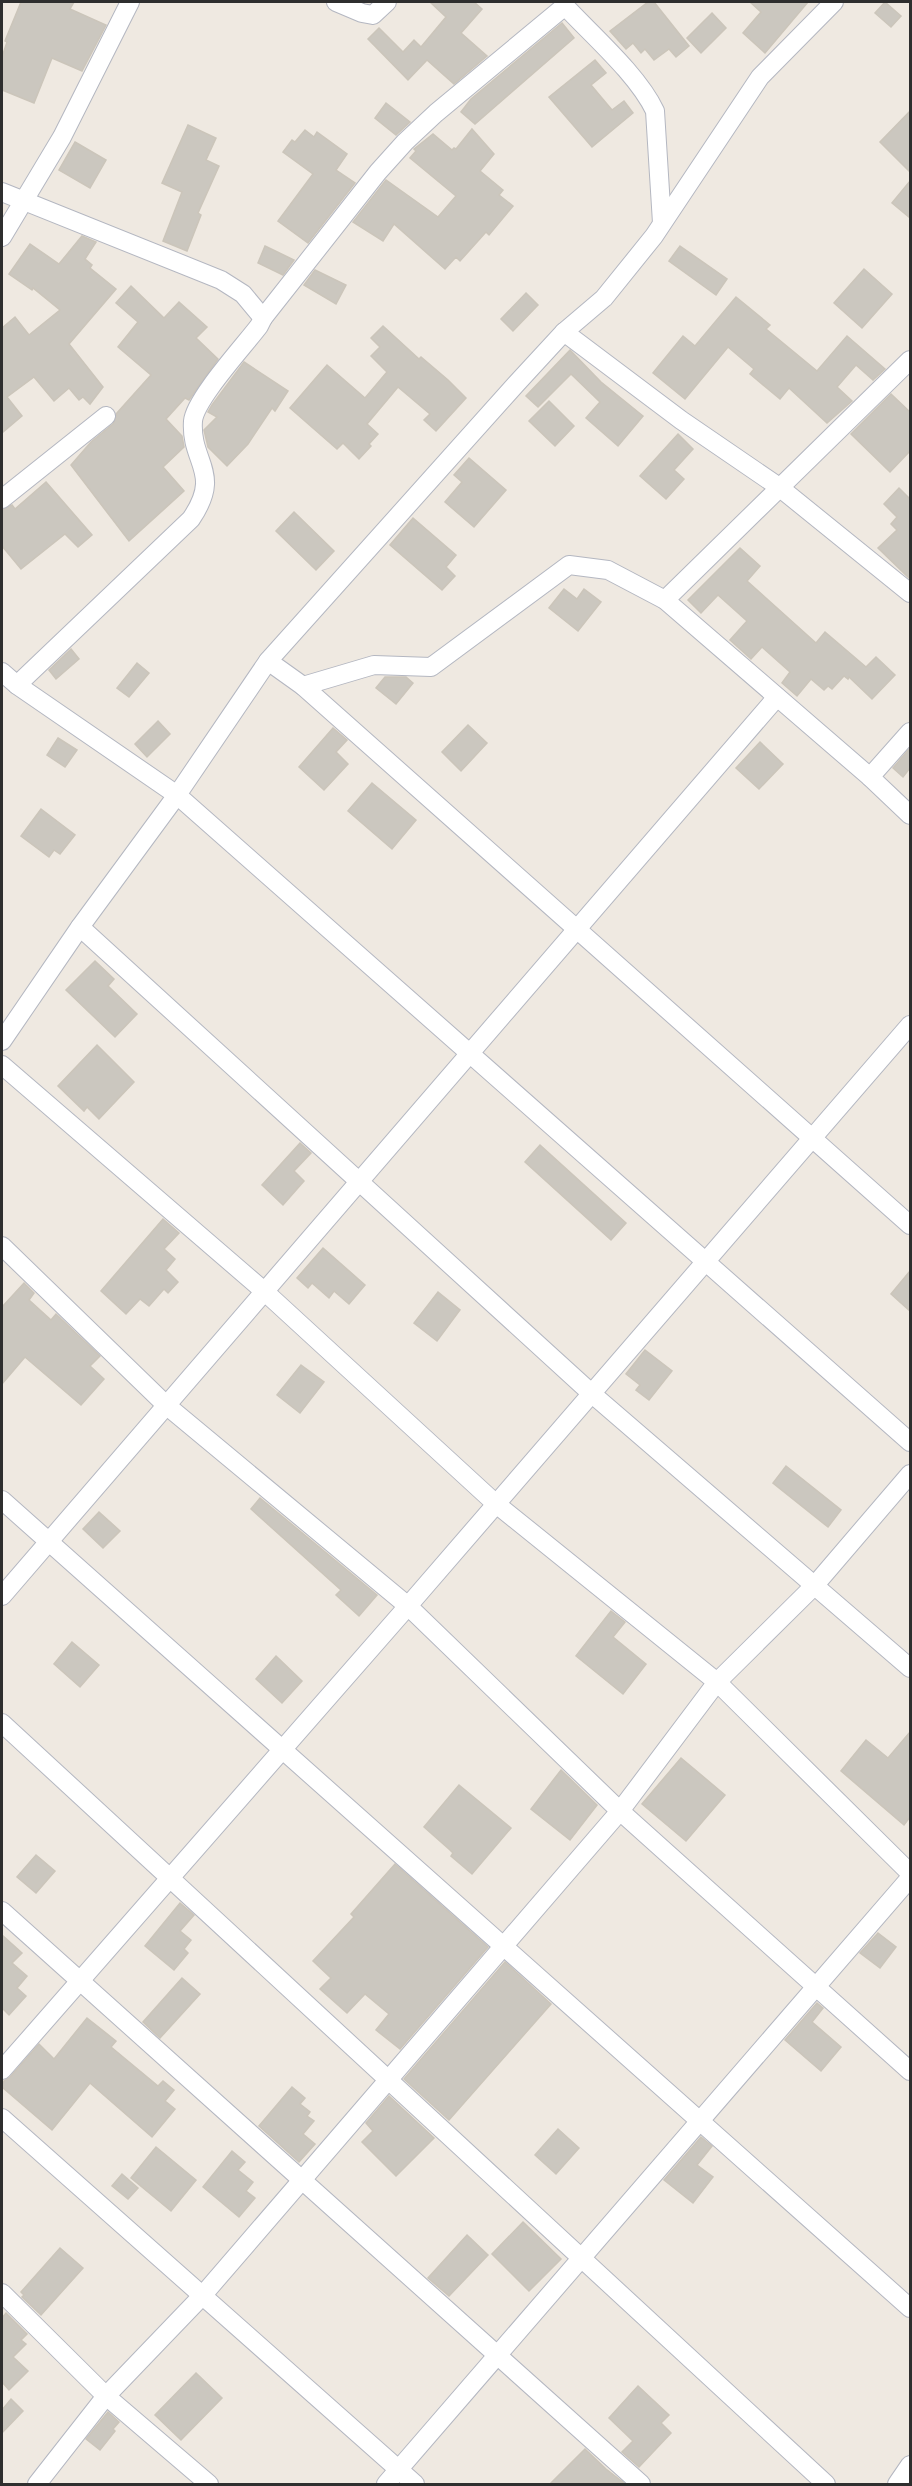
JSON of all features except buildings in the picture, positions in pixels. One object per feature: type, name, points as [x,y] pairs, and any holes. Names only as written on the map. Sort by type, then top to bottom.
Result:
[{"type":"street","points":[[2,237],[62,137],[130,2]]},
{"type":"street","points":[[336,2],[362,14],[373,15],[387,2]]},
{"type":"street","points":[[2,1041],[80,927],[177,795],[268,661],[564,332],[604,298],[662,224],[759,77],[834,2]]},
{"type":"street","points":[[17,685],[191,519],[202,502],[206,483],[203,462],[194,439],[193,420],[200,403],[263,318],[378,172],[436,113],[564,4],[634,79],[648,97],[655,111],[662,224]]},
{"type":"street","points":[[2,192],[56,216],[221,280],[243,294],[263,318]]},
{"type":"street","points":[[564,332],[681,420],[779,488],[910,594]]},
{"type":"street","points":[[665,600],[910,360]]},
{"type":"street","points":[[2,499],[106,416]]},
{"type":"street","points":[[303,686],[374,665],[431,667],[569,565],[608,570],[665,600],[870,777],[910,815]]},
{"type":"street","points":[[268,661],[303,686],[910,1225]]},
{"type":"street","points":[[2,672],[17,685],[177,795],[910,1442]]},
{"type":"street","points":[[2,1596],[777,697]]},
{"type":"street","points":[[870,777],[910,732]]},
{"type":"street","points":[[80,927],[591,1392],[910,1668]]},
{"type":"street","points":[[2,2070],[408,1606],[910,1025]]},
{"type":"street","points":[[2,1065],[264,1291],[495,1503],[717,1682],[910,1873]]},
{"type":"street","points":[[2,1246],[166,1405],[408,1606],[620,1811],[910,2071]]},
{"type":"street","points":[[37,2484],[106,2396],[202,2296],[620,1811],[717,1682],[815,1585],[910,1474]]},
{"type":"street","points":[[2,1500],[910,2308]]},
{"type":"street","points":[[2,1722],[826,2484]]},
{"type":"street","points":[[386,2484],[910,1878]]},
{"type":"street","points":[[2,1911],[641,2484]]},
{"type":"street","points":[[2,2118],[416,2484]]},
{"type":"street","points":[[2,2293],[106,2396],[209,2484]]},
{"type":"street","points":[[897,2484],[910,2465]]}]
